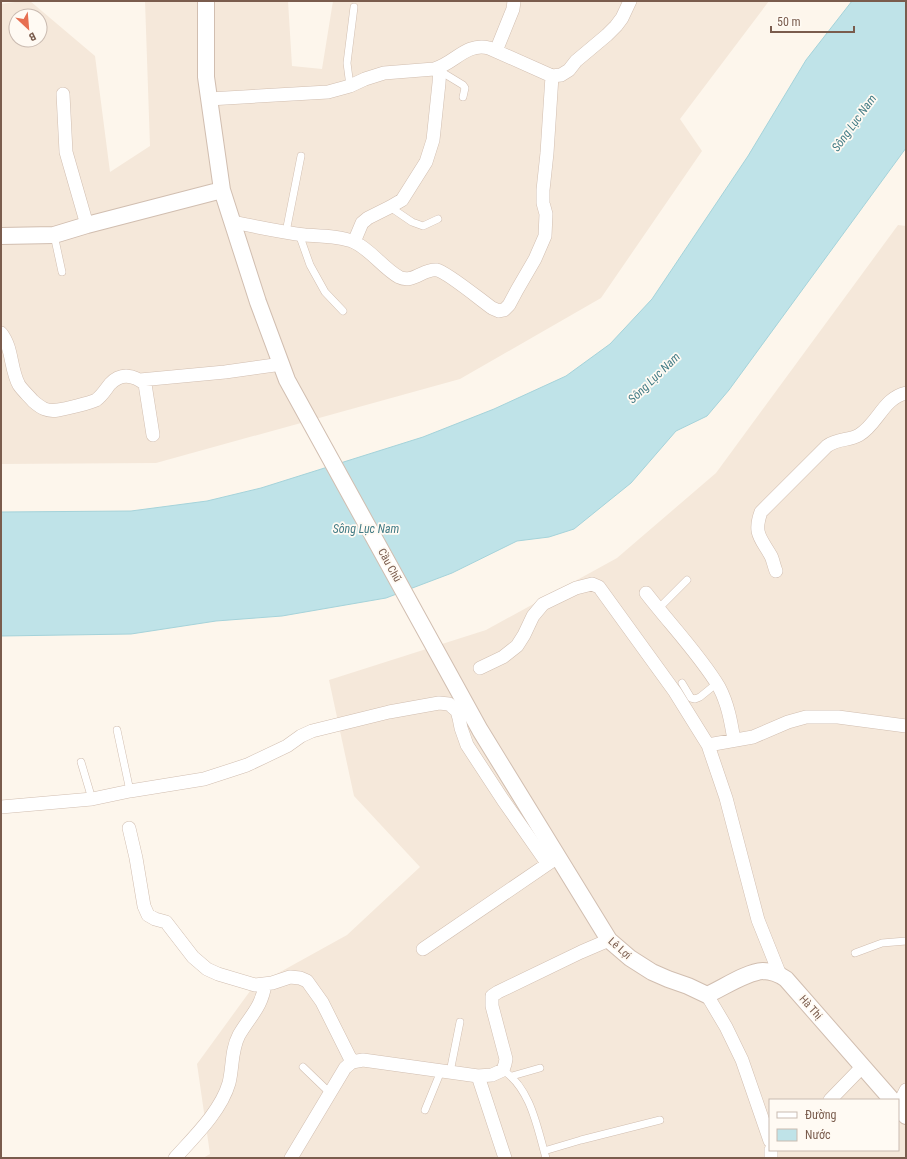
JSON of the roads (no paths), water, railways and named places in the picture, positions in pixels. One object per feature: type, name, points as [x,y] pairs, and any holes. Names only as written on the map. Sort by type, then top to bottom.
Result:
[{"type":"street","name":"Cầu Chũ","points":[[206,1],[206,77],[222,190],[258,302],[287,380],[480,730]]},
{"type":"street","points":[[496,52],[513,9],[514,1]]},
{"type":"street","points":[[209,99],[328,92],[350,86],[365,78],[384,73],[440,69],[472,48],[481,46],[552,76],[561,75],[569,70],[576,61],[616,26],[622,18],[630,1]]},
{"type":"street","points":[[354,242],[362,223],[368,218],[390,208],[402,200],[422,170],[430,151],[440,69]]},
{"type":"street","points":[[233,222],[292,233],[339,238],[354,242],[400,278],[408,279],[431,270],[438,270],[492,308],[499,311],[504,310],[509,305],[535,259],[545,236],[546,214],[543,203],[543,190],[552,76]]},
{"type":"street","points":[[63,94],[66,152],[87,225]]},
{"type":"street","points":[[1,236],[54,235],[222,190]]},
{"type":"street","points":[[1,334],[4,336],[8,347],[19,384],[39,406],[47,411],[58,410],[96,400],[112,382],[128,375],[145,384],[153,434]]},
{"type":"street","points":[[140,380],[224,372],[282,364]]},
{"type":"street","points":[[776,571],[772,557],[763,543],[757,528],[761,512],[827,446],[859,435],[869,427],[888,403],[901,394],[906,393]]},
{"type":"street","points":[[480,668],[503,657],[517,646],[533,616],[543,604],[576,588],[592,584],[599,587],[675,692],[708,744],[726,798],[758,920],[780,975]]},
{"type":"street","points":[[646,593],[699,658],[719,688],[729,713],[734,740]]},
{"type":"street","points":[[1,807],[92,799],[204,779],[247,765],[287,746],[301,736],[312,731],[389,712],[439,703],[449,704],[457,711],[467,745],[503,800],[553,860],[423,949]]},
{"type":"street","points":[[708,744],[753,737],[788,722],[806,718],[838,717],[906,726]]},
{"type":"street","name":"Lê Lợi","points":[[480,730],[553,860],[609,940],[630,958],[652,972],[707,995]]},
{"type":"street","points":[[129,828],[136,858],[144,906],[148,915],[166,922],[193,957],[207,969],[218,974],[255,985],[272,983],[290,977],[300,978],[307,981],[322,1002],[352,1062]]},
{"type":"street","points":[[291,1158],[330,1093],[346,1068],[352,1062],[363,1060],[478,1076],[508,1073],[506,1059],[492,1006],[492,996],[581,952],[609,940]]},
{"type":"street","points":[[769,1142],[742,1060],[726,1027],[707,995],[749,974],[763,971],[773,972],[780,975]]},
{"type":"street","name":"Hà Thị","points":[[780,975],[786,979],[891,1099]]},
{"type":"street","points":[[175,1158],[202,1129],[222,1100],[229,1083],[234,1048],[239,1035],[255,1013],[264,995],[265,984]]},
{"type":"street","points":[[831,1099],[863,1066]]},
{"type":"street","points":[[478,1076],[505,1158]]},
{"type":"street","points":[[899,1104],[906,1090]]},
{"type":"street","points":[[899,1107],[906,1116]]},
{"type":"lane","points":[[350,86],[347,62],[354,7]]},
{"type":"lane","points":[[440,69],[463,85],[465,88],[463,97]]},
{"type":"lane","points":[[301,156],[292,233],[325,292],[343,311]]},
{"type":"lane","points":[[390,208],[412,222],[423,226],[438,219]]},
{"type":"lane","points":[[54,235],[62,272]]},
{"type":"lane","points":[[658,609],[687,580]]},
{"type":"lane","points":[[682,683],[691,698],[695,700],[716,684]]},
{"type":"lane","points":[[117,730],[130,791]]},
{"type":"lane","points":[[82,762],[92,799]]},
{"type":"lane","points":[[855,954],[882,943],[906,941]]},
{"type":"lane","points":[[425,1110],[446,1072],[460,1022]]},
{"type":"lane","points":[[303,1067],[330,1093]]},
{"type":"lane","points":[[508,1073],[540,1068]]},
{"type":"lane","points":[[508,1073],[524,1092],[545,1154],[581,1140],[660,1120]]},
{"type":"water","name":"Sông Lục Nam","points":[[852,1],[906,1],[906,148],[729,390],[707,416],[676,431],[631,483],[574,529],[549,537],[517,541],[452,573],[386,598],[282,616],[216,621],[131,634],[1,636],[1,512],[131,511],[207,501],[261,488],[423,437],[494,409],[566,376],[610,344],[652,299],[748,156],[806,60]]}]
